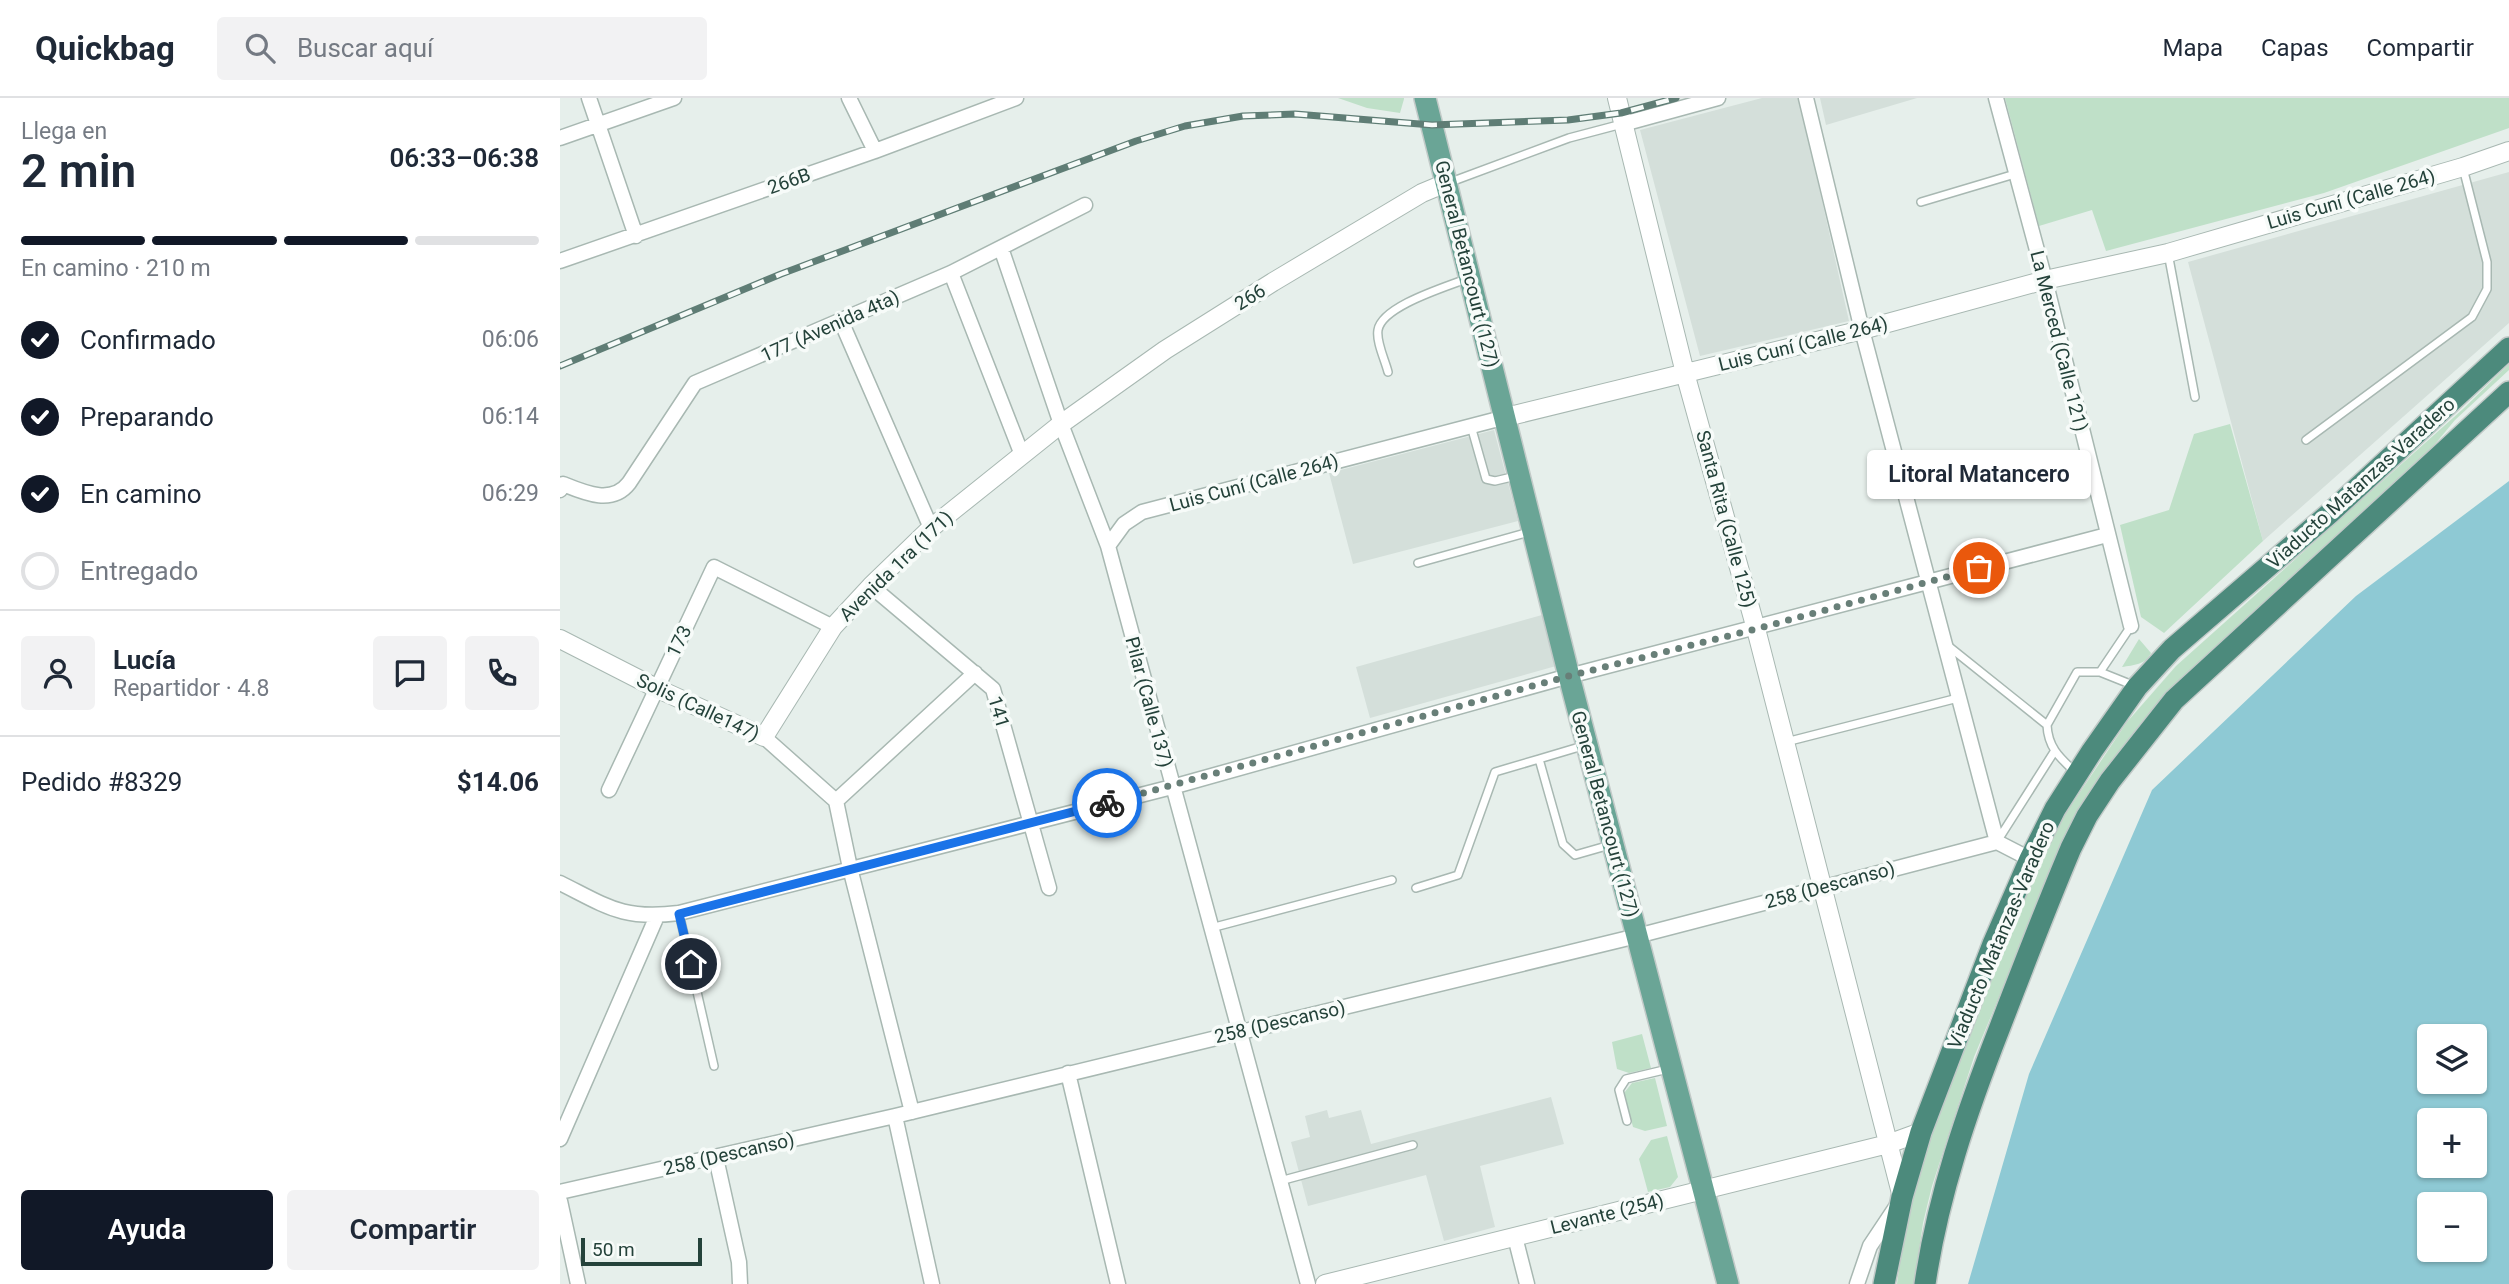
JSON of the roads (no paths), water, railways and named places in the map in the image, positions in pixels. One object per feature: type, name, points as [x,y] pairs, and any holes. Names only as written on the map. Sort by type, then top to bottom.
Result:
[{"type":"highway","name":"Viaducto Matanzas-Varadero","points":[[1884,1284],[1902,1197],[1921,1132],[1988,956],[2030,859],[2055,809],[2077,774],[2137,687],[2172,649],[2330,513],[2509,348]]},
{"type":"highway","name":"Viaducto Matanzas-Varadero","points":[[1925,1284],[1933,1231],[1945,1181],[1977,1087],[2071,848],[2109,781],[2174,700],[2509,392]]},
{"type":"main road","name":"General Betancourt (127)","points":[[1425,98],[1569,676],[1728,1284]]},
{"type":"street","points":[[589,98],[636,236]]},
{"type":"street","points":[[560,138],[674,98]]},
{"type":"street","points":[[849,98],[875,151]]},
{"type":"street","name":"266B","points":[[560,261],[875,151],[1016,98]]},
{"type":"street","name":"Santa Rita (Calle 125)","points":[[1617,98],[1685,373],[1756,629],[1902,1197]]},
{"type":"street","points":[[1623,124],[1718,98]]},
{"type":"street","points":[[1806,98],[1863,330],[1997,842],[2030,859]]},
{"type":"street","name":"La Merced (Calle 121)","points":[[1996,98],[2045,280],[2131,626]]},
{"type":"street","name":"Luis Cuní (Calle 264)","points":[[1108,546],[1124,524],[1142,512],[1506,417],[1863,330],[2045,280],[2168,253],[2463,167],[2509,151]]},
{"type":"street","name":"266","points":[[1061,424],[1165,350],[1273,282],[1422,193],[1446,183]]},
{"type":"street","name":"177 (Avenida 4ta)","points":[[561,487],[593,495],[617,494],[629,483],[695,383],[951,273],[1085,205]]},
{"type":"street","name":"Pilar (Calle 137)","points":[[1001,248],[1061,424],[1108,546],[1171,787],[1308,1284]]},
{"type":"street","points":[[951,273],[1022,455]]},
{"type":"street","points":[[841,321],[931,528]]},
{"type":"street","name":"Avenida 1ra (171)","points":[[764,737],[833,626],[870,586],[931,528],[1061,424]]},
{"type":"street","points":[[560,883],[613,910],[634,916],[679,914],[1171,787],[1569,676],[2107,536]]},
{"type":"street","name":"173","points":[[609,790],[714,567],[833,626]]},
{"type":"street","name":"141","points":[[870,586],[993,689],[1049,888]]},
{"type":"street","name":"Solis (Calle147)","points":[[560,639],[656,688],[764,737],[836,801]]},
{"type":"street","points":[[912,1112],[850,868],[836,801],[975,673]]},
{"type":"street","name":"258 (Descanso)","points":[[560,1192],[912,1112],[1637,936],[1997,842]]},
{"type":"street","points":[[560,1139],[657,916]]},
{"type":"street","points":[[1068,1073],[1118,1284]]},
{"type":"street","points":[[895,1116],[932,1284]]},
{"type":"street","name":"Levante (254)","points":[[1325,1284],[1888,1144],[1921,1132]]},
{"type":"street","points":[[716,1158],[739,1262],[740,1284]]},
{"type":"street","points":[[1857,1284],[1870,1246],[1902,1197]]},
{"type":"street","points":[[560,1201],[578,1284]]},
{"type":"street","points":[[1516,1237],[1527,1284]]},
{"type":"lane","points":[[1446,183],[1569,138],[1623,124]]},
{"type":"lane","points":[[2306,440],[2472,317],[2487,289],[2487,262],[2463,167]]},
{"type":"lane","points":[[1921,202],[2015,174]]},
{"type":"lane","points":[[2168,253],[2195,397]]},
{"type":"lane","points":[[1388,373],[1378,331],[1383,318],[1411,300],[1470,278]]},
{"type":"lane","points":[[1471,426],[1486,480],[1495,481],[1520,475]]},
{"type":"lane","points":[[1418,563],[1533,531]]},
{"type":"lane","points":[[2100,673],[2131,626]]},
{"type":"lane","points":[[1944,642],[2046,725]]},
{"type":"lane","points":[[2077,774],[2054,752],[2047,739],[2046,725],[2077,672],[2100,673],[2137,687]]},
{"type":"lane","points":[[1785,742],[1958,698]]},
{"type":"lane","points":[[1416,888],[1458,875],[1495,772],[1587,745]]},
{"type":"lane","points":[[1997,842],[2054,752]]},
{"type":"lane","points":[[1539,759],[1563,844],[1575,855],[1613,845]]},
{"type":"lane","points":[[1210,928],[1392,880]]},
{"type":"lane","points":[[679,914],[714,1066]]},
{"type":"lane","points":[[1627,1121],[1619,1090],[1626,1079],[1672,1068]]},
{"type":"lane","points":[[1280,1181],[1413,1145]]},
{"type":"water","points":[[2509,481],[2509,1284],[1968,1284],[2029,1074],[2152,790],[2356,596]]},
{"type":"railway","points":[[560,366],[781,274],[1136,141],[1185,126],[1243,116],[1295,114],[1432,125],[1568,120],[1621,113],[1676,98]]},
{"type":"place","name":"Litoral Matancero","points":[[1979,568]]}]
